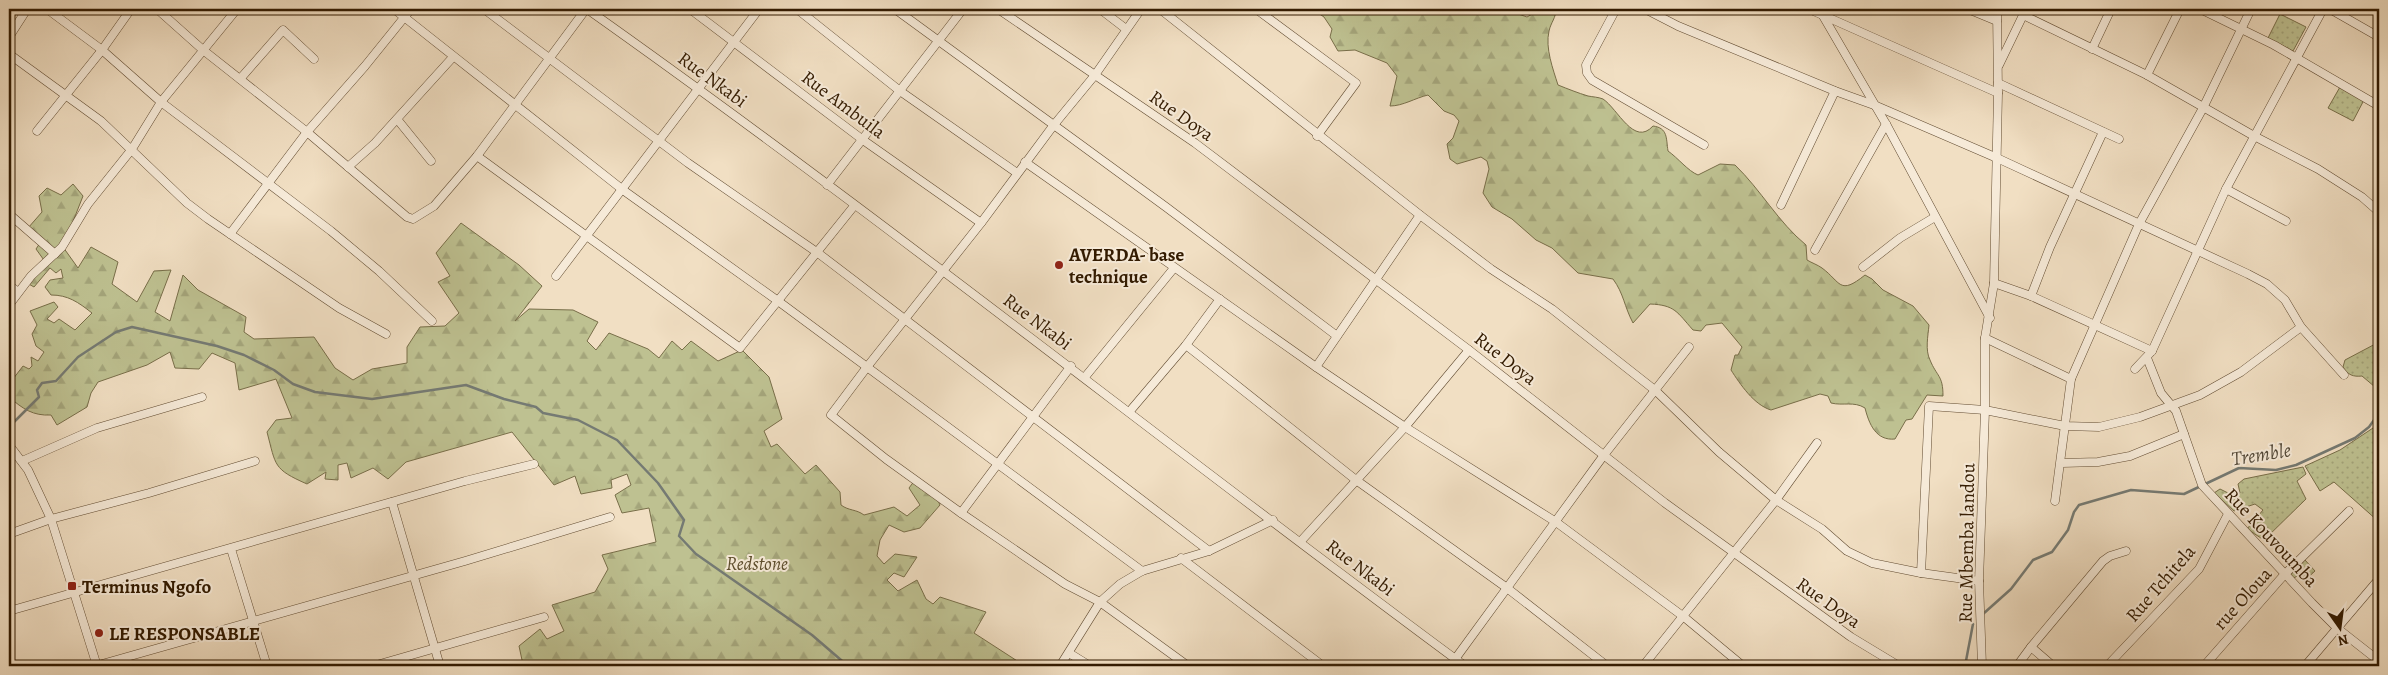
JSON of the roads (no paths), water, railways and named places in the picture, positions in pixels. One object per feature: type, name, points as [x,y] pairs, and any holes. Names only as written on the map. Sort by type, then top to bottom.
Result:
[{"type":"street","points":[[9,37],[27,9]]},
{"type":"street","points":[[47,9],[102,50],[161,102],[379,271],[432,321]]},
{"type":"street","points":[[37,131],[102,50],[131,9]]},
{"type":"street","points":[[156,9],[203,50],[307,132],[407,217],[413,219],[434,206],[477,156],[586,9]]},
{"type":"street","points":[[9,305],[44,262],[62,247],[98,190],[132,149],[161,102],[237,9]]},
{"type":"street","points":[[394,9],[622,190],[778,301],[1142,571]]},
{"type":"street","points":[[230,234],[307,132],[365,66],[411,9]]},
{"type":"street","points":[[484,9],[688,163],[818,253],[1209,551]]},
{"type":"street","name":"Rue Nkabi","points":[[586,9],[699,88],[854,206],[1071,366],[1465,666]]},
{"type":"street","name":"Rue Ambuila","points":[[690,9],[863,140],[981,223]]},
{"type":"street","points":[[556,276],[759,9]]},
{"type":"street","points":[[797,9],[900,91],[1017,173]]},
{"type":"street","points":[[894,9],[1166,207],[1337,336]]},
{"type":"street","points":[[827,185],[963,9]]},
{"type":"street","name":"Rue Doya","points":[[998,9],[1195,143],[1375,278],[1665,503],[1851,637],[1899,666]]},
{"type":"street","points":[[1100,9],[1126,30]]},
{"type":"street","points":[[1141,9],[1094,75],[1025,162],[981,223],[866,367],[832,414],[832,418],[961,513],[1065,584],[1100,602],[1188,666]]},
{"type":"street","points":[[1160,9],[1420,215],[1491,269],[1552,309],[1656,391],[1720,452],[1776,500],[1822,529],[1847,551],[1866,561],[1921,573],[1979,582]]},
{"type":"street","points":[[1256,9],[1356,82],[1318,136]]},
{"type":"street","points":[[1616,9],[1586,65],[1587,73],[1592,80],[1704,145]]},
{"type":"street","points":[[1645,9],[1678,26],[1835,92],[1874,105],[1997,158],[2267,284],[2285,300],[2301,327],[2344,374]]},
{"type":"street","points":[[1809,9],[1820,11],[1998,92]]},
{"type":"street","points":[[1968,9],[1997,20]]},
{"type":"street","name":"Rue Mbemba landou","points":[[1982,666],[1979,582],[1985,420],[1985,338],[1990,318],[1994,283],[1998,92],[1996,9]]},
{"type":"street","points":[[2092,49],[2111,9]]},
{"type":"street","points":[[2146,75],[2180,9]]},
{"type":"street","points":[[2200,9],[2274,44],[2296,59],[2379,106]]},
{"type":"street","points":[[2056,501],[2071,379],[2140,224],[2203,108],[2251,9]]},
{"type":"street","points":[[2135,369],[2152,351],[2226,189],[2322,9]]},
{"type":"street","points":[[2330,9],[2379,37]]},
{"type":"street","points":[[1820,11],[1886,124],[1990,318]]},
{"type":"street","points":[[1998,67],[2025,12],[2092,49],[2146,75],[2254,136],[2318,169],[2362,197],[2379,212]]},
{"type":"street","points":[[240,79],[283,30],[314,59]]},
{"type":"street","points":[[9,54],[101,121],[187,203],[339,308],[386,334]]},
{"type":"street","points":[[348,167],[398,119],[453,57]]},
{"type":"street","points":[[1998,83],[2119,139]]},
{"type":"street","points":[[1781,205],[1835,92]]},
{"type":"street","points":[[398,119],[431,161]]},
{"type":"street","points":[[1815,250],[1886,124]]},
{"type":"street","points":[[2031,296],[2074,194],[2103,132]]},
{"type":"street","points":[[477,156],[738,348],[741,348],[854,206]]},
{"type":"street","points":[[1025,162],[1316,368],[1405,427],[1556,522],[1684,617],[1743,666]]},
{"type":"street","points":[[2226,189],[2286,221]]},
{"type":"street","points":[[9,214],[54,254]]},
{"type":"street","points":[[1316,368],[1375,278],[1420,215]]},
{"type":"street","points":[[1863,268],[1900,238],[1935,218]]},
{"type":"street","points":[[1085,377],[1174,268]]},
{"type":"street","points":[[1994,283],[2031,296],[2152,351]]},
{"type":"street","points":[[9,285],[18,292]]},
{"type":"street","points":[[1130,411],[1186,345],[1220,299]]},
{"type":"street","points":[[1921,573],[1929,406],[1985,410],[2065,426],[2099,426],[2140,417],[2200,395],[2241,372],[2301,327]]},
{"type":"street","points":[[1985,338],[2071,379]]},
{"type":"street","points":[[1186,345],[1356,480],[1507,588],[1607,666]]},
{"type":"street","points":[[1450,666],[1604,455],[1656,391],[1689,346]]},
{"type":"street","points":[[1301,541],[1405,427],[1469,350]]},
{"type":"street","name":"Rue Kouvoumba","points":[[2147,358],[2161,393],[2176,411],[2199,480],[2284,575],[2337,628],[2379,661]]},
{"type":"street","points":[[961,513],[1071,366]]},
{"type":"street","points":[[22,461],[97,428],[202,397]]},
{"type":"street","points":[[2062,463],[2098,462],[2130,456],[2184,434]]},
{"type":"street","points":[[1643,666],[1776,500],[1817,443]]},
{"type":"street","points":[[9,445],[22,461],[36,484],[51,519],[96,666],[610,517]]},
{"type":"street","points":[[9,534],[51,519],[139,496],[255,461]]},
{"type":"street","points":[[9,611],[231,550],[392,502],[534,464]]},
{"type":"street","points":[[392,502],[440,666]]},
{"type":"street","name":"rue Oloua","points":[[2204,666],[2284,575],[2349,511]]},
{"type":"street","name":"Rue Tchitela","points":[[2107,666],[2200,568],[2228,514]]},
{"type":"street","points":[[1060,666],[1100,602],[1120,584],[1142,571],[1209,551],[1272,520]]},
{"type":"street","points":[[231,550],[267,666]]},
{"type":"street","points":[[2017,666],[2031,646],[2103,562],[2110,556],[2126,551]]},
{"type":"street","points":[[1181,558],[1323,666]]},
{"type":"street","points":[[2304,666],[2379,579]]},
{"type":"street","points":[[373,666],[544,617]]},
{"type":"street","points":[[2031,646],[2053,666]]},
{"type":"street","points":[[1069,653],[1090,666]]},
{"type":"waterway","points":[[9,427],[39,397],[37,390],[42,383],[56,381],[78,357],[116,332],[132,327],[217,346],[244,355],[274,370],[293,384],[315,392],[372,399],[466,385],[504,399],[536,407],[543,413],[578,420],[617,440],[658,483],[684,520],[679,536],[696,554],[812,635],[848,666]]},
{"type":"waterway","name":"Tremble","points":[[1983,614],[2011,589],[2033,560],[2052,552],[2068,530],[2074,512],[2079,505],[2131,490],[2184,494],[2239,468],[2276,470],[2296,465],[2355,438],[2369,427],[2379,413]]},
{"type":"waterway","name":"Tremble","points":[[1965,666],[1973,624]]},
{"type":"place","name":"AVERDA- base technique","points":[[1059,265]]},
{"type":"place","name":"Terminus Ngofo","points":[[72,586]]},
{"type":"place","name":"LE RESPONSABLE","points":[[99,633]]},
{"type":"park label","name":"Redstone","points":[[757,563]]}]
